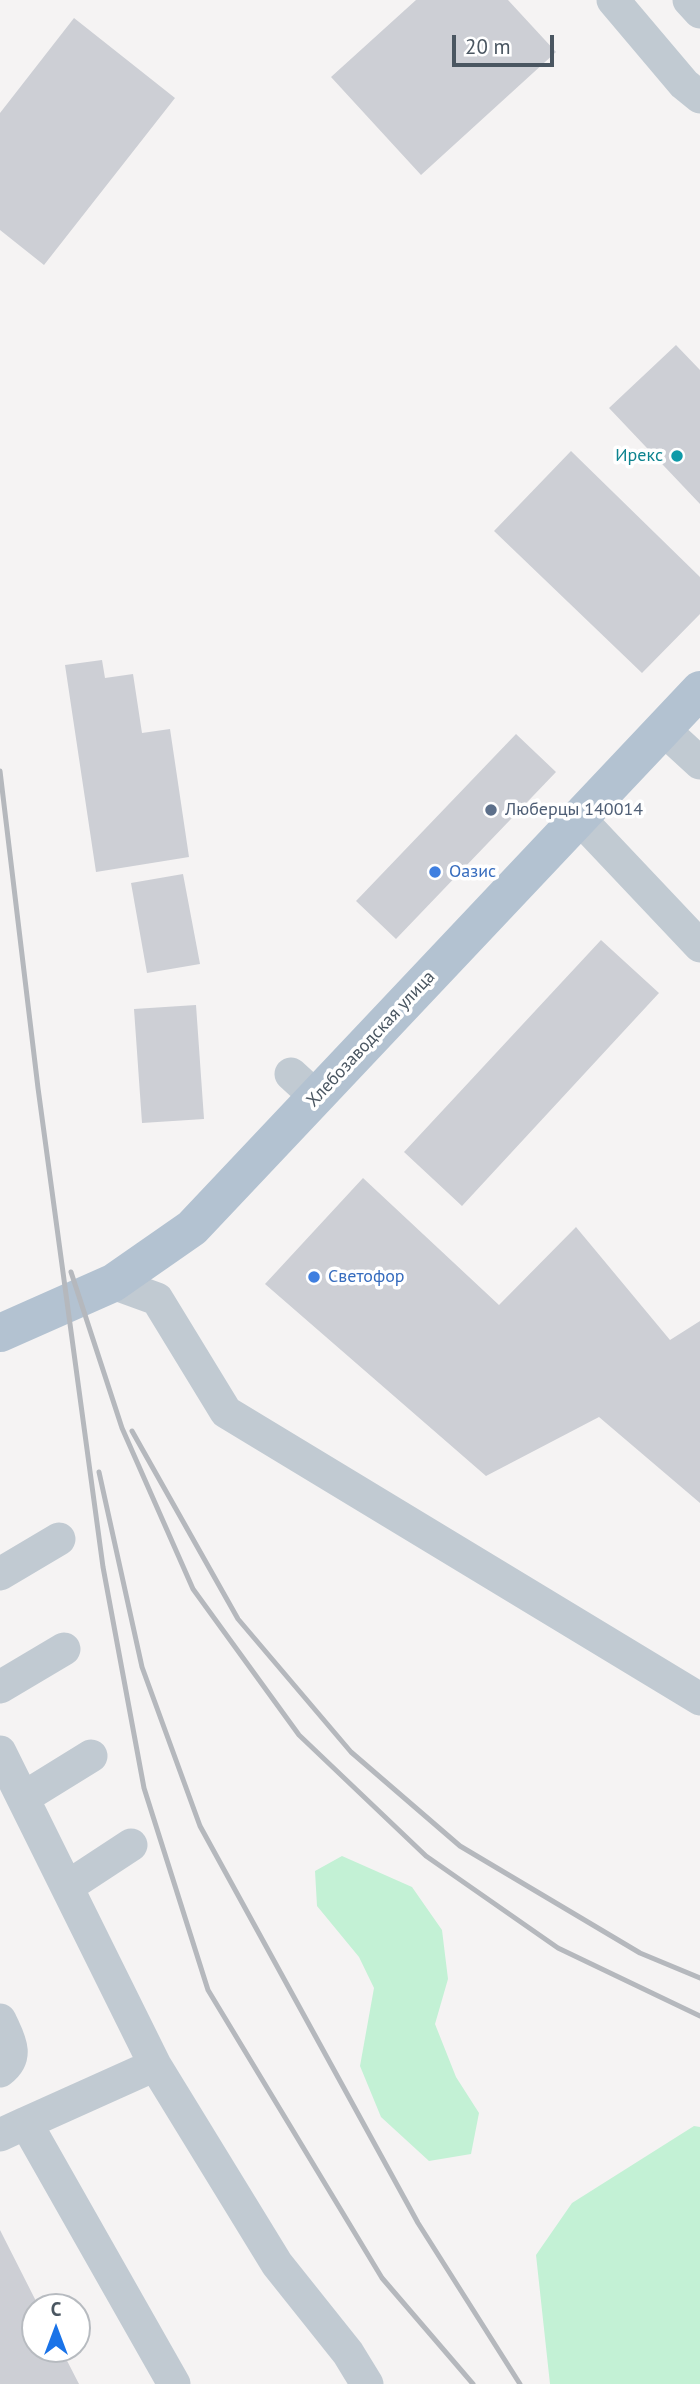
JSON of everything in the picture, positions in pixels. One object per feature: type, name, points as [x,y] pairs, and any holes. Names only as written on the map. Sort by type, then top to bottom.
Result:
[{"type":"main road","name":"Хлебозаводская улица","points":[[0,1333],[113,1283],[192,1228],[303,1086],[579,818],[700,690]]},
{"type":"street","points":[[613,0],[684,84],[700,97]]},
{"type":"street","points":[[689,0],[700,12]]},
{"type":"street","points":[[663,729],[700,763]]},
{"type":"street","points":[[579,818],[700,946]]},
{"type":"street","points":[[113,1283],[157,1299],[226,1412],[700,1699]]},
{"type":"street","points":[[0,1574],[59,1539]]},
{"type":"street","points":[[0,1687],[64,1649]]},
{"type":"street","points":[[0,1752],[155,2065],[277,2264],[348,2353],[367,2384]]},
{"type":"street","points":[[23,1798],[92,1756]]},
{"type":"street","points":[[67,1887],[131,1845]]},
{"type":"street","points":[[0,2020],[13,2054],[11,2062],[0,2071]]},
{"type":"street","points":[[155,2065],[13,2129],[174,2384]]},
{"type":"green space","points":[[342,1856],[412,1887],[442,1930],[448,1979],[435,2024],[456,2077],[479,2113],[471,2154],[429,2161],[381,2117],[360,2066],[374,1988],[359,1957],[317,1906],[315,1871]]},
{"type":"green space","points":[[694,2126],[700,2127],[700,2384],[550,2384],[536,2255],[572,2203]]},
{"type":"building","points":[[416,0],[508,0],[556,52],[421,175],[331,77]]},
{"type":"building","points":[[74,18],[175,98],[44,265],[0,230],[0,113]]},
{"type":"building","name":"Ирекс","points":[[676,345],[700,370],[700,504],[609,408]]},
{"type":"building","points":[[571,451],[700,577],[700,614],[642,673],[494,531]]},
{"type":"building","points":[[102,660],[105,678],[133,674],[142,733],[170,729],[189,857],[96,872],[65,665]]},
{"type":"building","points":[[516,734],[556,772],[396,939],[356,901]]},
{"type":"building","points":[[183,874],[200,964],[147,973],[131,883]]},
{"type":"building","points":[[601,940],[659,993],[462,1206],[404,1152]]},
{"type":"building","points":[[196,1005],[204,1119],[142,1123],[134,1009]]},
{"type":"building","points":[[363,1178],[499,1305],[576,1227],[670,1340],[700,1321],[700,1503],[599,1417],[486,1476],[265,1284]]},
{"type":"building","points":[[0,2230],[32,2293],[21,2293],[21,2363],[68,2363],[79,2384],[0,2384]]},
{"type":"railway","points":[[0,771],[38,1088],[103,1567],[144,1788],[208,1990],[382,2278],[473,2384]]},
{"type":"railway","points":[[71,1272],[122,1428],[193,1589],[299,1735],[426,1856],[558,1948],[700,2016]]},
{"type":"railway","points":[[132,1431],[238,1619],[351,1752],[460,1846],[640,1953],[700,1978]]},
{"type":"railway","points":[[99,1472],[142,1667],[200,1826],[418,2223],[520,2384]]},
{"type":"place","name":"Ирекс","points":[[677,456]]},
{"type":"place","name":"Люберцы 140014","points":[[491,810]]},
{"type":"place","name":"Оазис","points":[[435,872]]},
{"type":"place","name":"Светофор","points":[[314,1277]]}]
